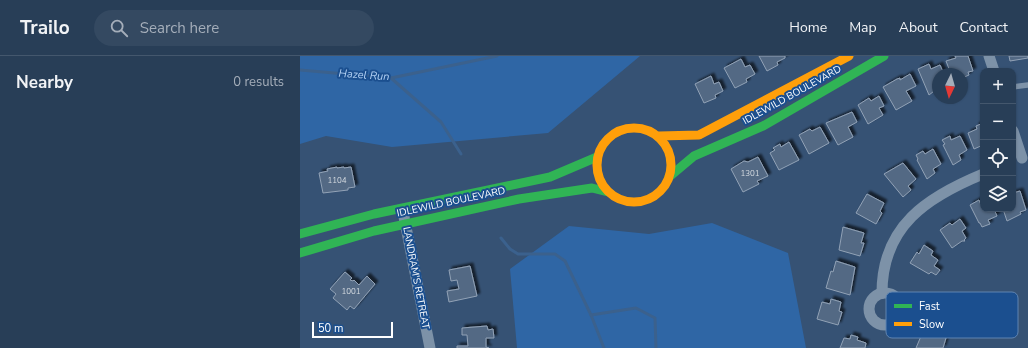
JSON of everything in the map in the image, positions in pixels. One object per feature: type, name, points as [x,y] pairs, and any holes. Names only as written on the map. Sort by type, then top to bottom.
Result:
[{"type":"street","name":"IDLEWILD BOULEVARD","points":[[659,136],[699,136],[848,56]]},
{"type":"street","name":"IDLEWILD BOULEVARD","points":[[670,177],[694,156],[763,126],[884,56]]},
{"type":"street","points":[[989,56],[993,68]]},
{"type":"street","points":[[628,128],[640,128],[659,136],[667,145],[671,155],[672,166],[670,177],[665,187],[656,196],[644,202],[631,202],[619,199],[608,192],[601,182],[597,170],[597,157],[601,147],[608,138],[617,131],[628,128]]},
{"type":"street","points":[[1016,140],[1021,159]]},
{"type":"street","name":"IDLEWILD BOULEVARD","points":[[300,234],[325,226],[550,177],[597,157]]},
{"type":"street","points":[[882,293],[882,276],[888,251],[902,228],[926,202],[962,182],[980,175]]},
{"type":"street","name":"IDLEWILD BOULEVARD","points":[[300,253],[320,245],[405,223],[519,199],[578,189],[592,188],[608,192]]},
{"type":"street","name":"LANDRAM'S RETREAT","points":[[402,209],[430,348]]},
{"type":"lane","points":[[1016,87],[1028,85]]},
{"type":"shaded area","points":[[300,56],[640,56],[548,133],[392,147],[326,136],[300,144]]},
{"type":"shaded area","points":[[712,223],[788,253],[806,348],[517,348],[510,269],[569,226],[649,234]]},
{"type":"building","points":[[759,56],[785,56],[785,58],[777,62],[778,65],[767,71]]},
{"type":"building","points":[[955,56],[968,56],[973,71],[968,72],[968,68],[949,68],[946,61],[956,58]]},
{"type":"building","points":[[1009,56],[1028,56],[1028,58],[1010,61]]},
{"type":"building","points":[[741,59],[745,67],[750,65],[755,74],[746,79],[747,82],[735,88],[724,68]]},
{"type":"building","points":[[929,64],[932,69],[932,93],[929,95],[918,69]]},
{"type":"building","points":[[940,65],[941,68],[933,68]]},
{"type":"building","points":[[910,74],[916,86],[906,91],[912,101],[896,110],[883,87]]},
{"type":"building","points":[[711,76],[714,84],[719,82],[723,91],[715,95],[716,98],[704,103],[695,84]]},
{"type":"building","points":[[879,96],[884,106],[879,108],[883,115],[868,124],[858,105],[869,98],[871,101]]},
{"type":"building","points":[[852,112],[857,122],[848,127],[853,137],[838,145],[826,123]]},
{"type":"building","points":[[980,124],[980,146],[974,149],[968,133],[977,129],[976,126]]},
{"type":"building","points":[[820,127],[829,143],[809,154],[799,135],[810,129],[812,131]]},
{"type":"building","points":[[950,136],[951,140],[960,136],[967,150],[959,155],[961,160],[953,165],[942,140]]},
{"type":"building","points":[[789,142],[799,160],[779,170],[770,153],[775,150],[773,148],[780,144],[781,147]]},
{"type":"building","points":[[933,149],[941,164],[933,169],[935,173],[927,179],[916,155],[923,151],[925,154]]},
{"type":"building","points":[[758,157],[768,176],[757,181],[759,184],[743,192],[731,169],[744,161],[748,162]]},
{"type":"building","points":[[903,163],[916,179],[908,186],[911,190],[903,197],[884,174]]},
{"type":"building","points":[[351,167],[355,187],[348,188],[348,190],[323,193],[319,173],[328,171],[327,169]]},
{"type":"building","points":[[1020,191],[1026,210],[1020,212],[1021,214],[1007,221],[1004,212],[1016,212],[1016,192]]},
{"type":"building","points":[[867,194],[884,203],[880,211],[882,213],[876,224],[856,213]]},
{"type":"building","points":[[979,200],[980,212],[995,212],[997,216],[988,220],[990,224],[982,227],[970,205]]},
{"type":"building","points":[[960,219],[966,228],[962,231],[966,238],[964,240],[965,241],[962,241],[952,248],[940,230],[950,223],[952,225]]},
{"type":"building","points":[[843,227],[864,233],[861,243],[864,243],[860,256],[839,250]]},
{"type":"building","points":[[924,245],[933,251],[931,255],[938,260],[934,266],[940,270],[936,275],[931,272],[929,274],[910,263],[917,252],[919,254]]},
{"type":"building","points":[[836,261],[855,267],[850,295],[826,288],[831,271],[833,272]]},
{"type":"building","points":[[470,266],[477,296],[449,302],[447,291],[459,289],[457,280],[451,281],[449,270]]},
{"type":"building","points":[[345,272],[352,278],[350,280],[354,280],[359,285],[367,276],[375,284],[354,309],[350,306],[347,310],[333,298],[336,294],[330,289]]},
{"type":"building","points":[[831,299],[841,302],[839,311],[842,312],[838,325],[817,319],[822,302],[830,304]]},
{"type":"building","points":[[487,326],[488,330],[493,329],[494,338],[486,338],[486,347],[489,348],[457,348],[457,346],[468,346],[467,335],[462,335],[462,328]]},
{"type":"building","points":[[851,335],[858,337],[857,340],[866,343],[865,348],[840,348],[844,338],[850,339]]},
{"type":"building","points":[[920,338],[946,338],[943,348],[916,348]]},
{"type":"waterway","name":"Hazel Run","points":[[300,70],[391,78],[497,56]]},
{"type":"waterway","points":[[391,78],[441,122],[461,154]]},
{"type":"waterway","points":[[501,238],[510,249],[518,254],[555,254],[565,261],[591,315],[636,308],[655,318],[656,348]]},
{"type":"waterway","points":[[591,315],[604,348]]},
{"type":"traffic: fast","points":[[669,177],[694,156],[763,126],[884,56]]},
{"type":"traffic: fast","points":[[300,234],[374,214],[550,177],[597,157]]},
{"type":"traffic: fast","points":[[300,253],[374,231],[519,199],[592,188],[608,192]]},
{"type":"traffic: slow","points":[[659,136],[699,135],[849,56]]},
{"type":"traffic: slow","points":[[627,128],[641,128],[655,134],[665,144],[671,158],[671,165],[669,179],[665,186],[655,196],[641,202],[627,202],[613,196],[603,186],[597,172],[597,158],[603,144],[613,134],[627,128]]}]
